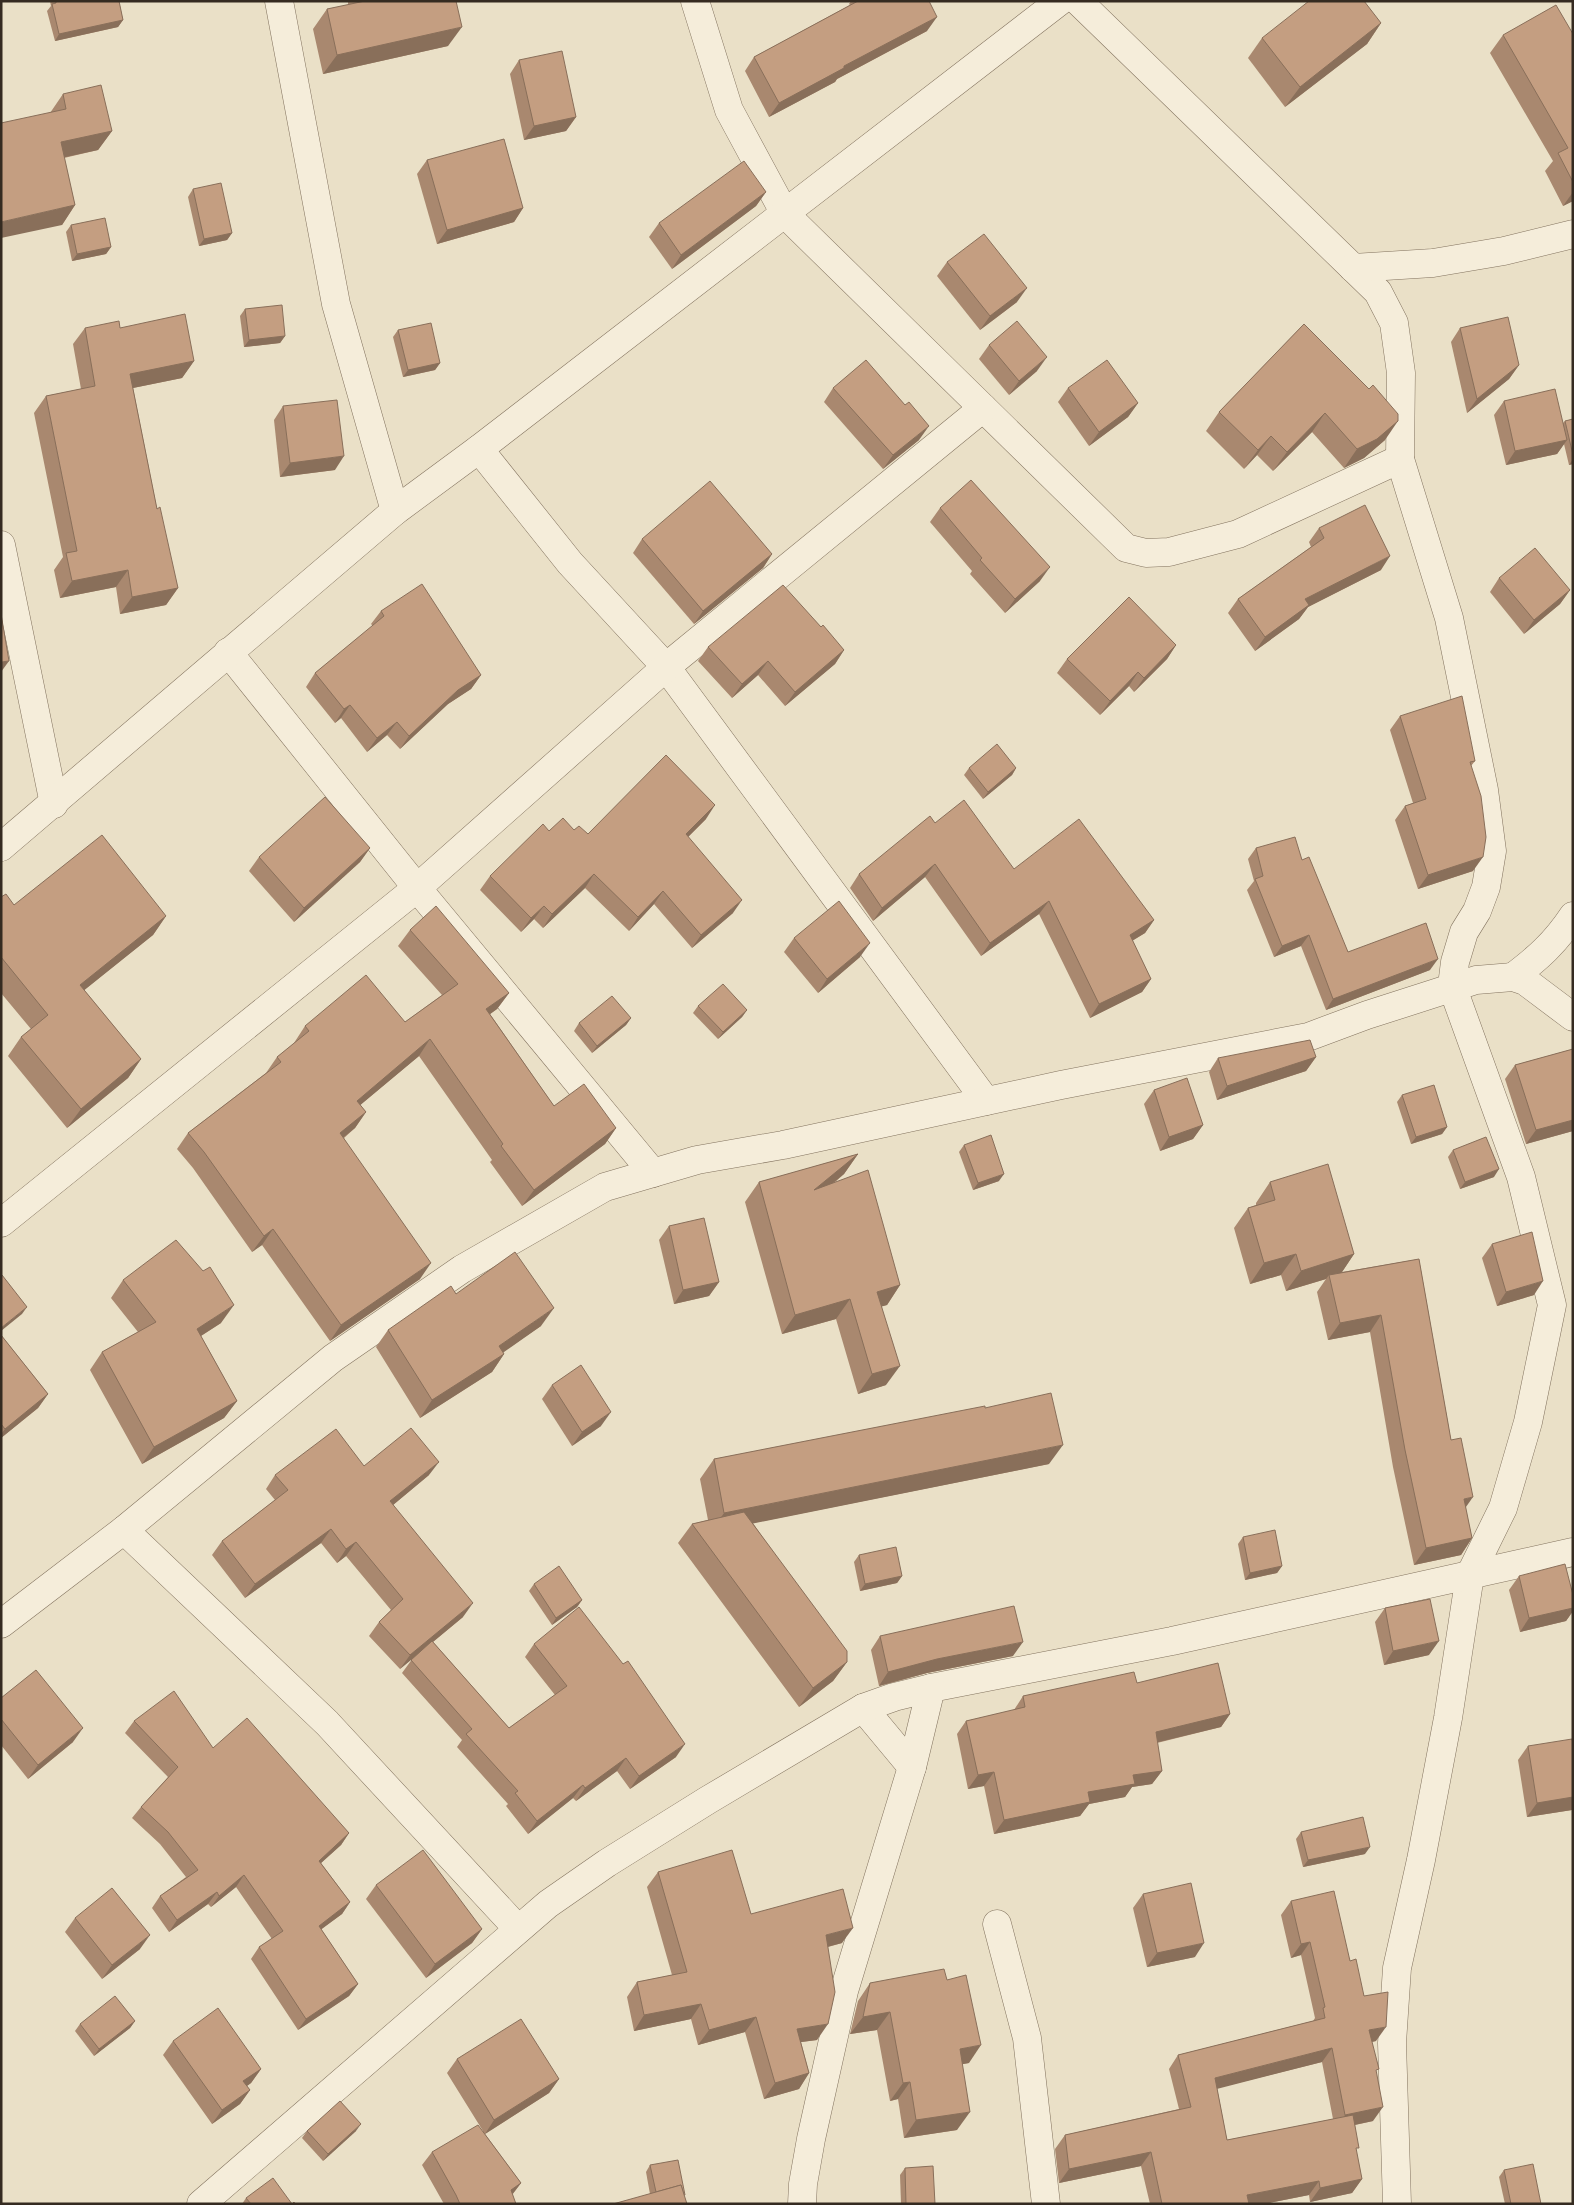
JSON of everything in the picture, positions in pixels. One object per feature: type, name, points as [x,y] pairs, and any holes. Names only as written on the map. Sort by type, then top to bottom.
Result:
[{"type":"street","points":[[279,1],[336,304],[395,511]]},
{"type":"street","points":[[695,1],[729,110],[785,214],[1126,548],[1146,553],[1169,552],[1238,534],[1400,459]]},
{"type":"street","points":[[1,847],[54,804],[228,652],[395,511],[480,449],[1060,1]]},
{"type":"street","points":[[1078,1],[1378,292],[1394,322],[1401,373],[1400,459],[1450,618],[1484,790],[1492,851],[1486,887],[1477,911],[1464,932],[1455,962],[1452,986],[1521,1177],[1552,1305],[1528,1422],[1503,1508],[1470,1575],[1448,1718],[1421,1860],[1397,1968],[1392,2043],[1397,2204]]},
{"type":"street","points":[[1352,268],[1433,263],[1504,251],[1573,234]]},
{"type":"street","points":[[1,1223],[417,888],[666,667],[983,408]]},
{"type":"street","points":[[480,449],[570,562],[666,667],[986,1100]]},
{"type":"street","points":[[1,545],[54,804]]},
{"type":"street","points":[[228,652],[417,888],[653,1173]]},
{"type":"street","points":[[1513,977],[1542,955],[1560,936],[1573,916]]},
{"type":"street","points":[[1,1624],[124,1530],[333,1358],[462,1270],[605,1187],[697,1160],[784,1145],[986,1100],[1308,1038],[1452,986],[1476,980],[1513,977],[1526,981],[1573,1017]]},
{"type":"street","points":[[124,1530],[327,1723],[518,1928]]},
{"type":"street","points":[[201,2204],[548,1904],[607,1863],[708,1800],[863,1708],[894,1697],[931,1688],[1172,1641],[1573,1552]]},
{"type":"street","points":[[802,2204],[803,2184],[811,2139],[844,1991],[912,1767],[931,1688]]},
{"type":"street","points":[[863,1708],[912,1767]]},
{"type":"street","points":[[997,1924],[1027,2038],[1046,2204]]},
{"type":"building","points":[[56,1],[119,1],[123,20],[59,34],[52,4],[56,3]]},
{"type":"building","points":[[365,1],[456,1],[462,27],[337,55],[327,9]]},
{"type":"building","points":[[858,1],[929,1],[937,17],[779,103],[754,57]]},
{"type":"building","points":[[1309,1],[1364,1],[1381,23],[1300,87],[1262,38]]},
{"type":"building","points":[[1556,5],[1573,34],[1573,182],[1558,153],[1568,148],[1503,35]]},
{"type":"building","points":[[562,51],[576,117],[534,126],[519,60]]},
{"type":"building","points":[[101,85],[112,131],[61,142],[75,205],[1,222],[1,123],[66,109],[63,94]]},
{"type":"building","points":[[504,139],[523,208],[447,230],[427,160]]},
{"type":"building","points":[[744,161],[766,192],[681,255],[659,223]]},
{"type":"building","points":[[221,183],[232,233],[204,239],[193,189]]},
{"type":"building","points":[[105,218],[111,247],[77,254],[71,225]]},
{"type":"building","points":[[984,234],[1027,288],[990,316],[947,262]]},
{"type":"building","points":[[282,305],[285,336],[249,340],[245,309]]},
{"type":"building","points":[[185,314],[194,361],[130,374],[157,509],[160,507],[178,588],[132,597],[128,570],[72,581],[66,553],[77,551],[46,396],[95,386],[85,328],[119,321],[120,328]]},
{"type":"building","points":[[1508,317],[1519,365],[1477,399],[1460,328]]},
{"type":"building","points":[[1017,321],[1047,357],[1019,381],[989,345]]},
{"type":"building","points":[[431,323],[440,363],[408,370],[398,330]]},
{"type":"building","points":[[1304,324],[1369,389],[1373,385],[1398,414],[1398,421],[1377,439],[1357,449],[1325,413],[1287,452],[1271,436],[1258,450],[1219,412]]},
{"type":"building","points":[[866,360],[905,405],[909,402],[929,426],[893,455],[833,388]]},
{"type":"building","points":[[1107,360],[1138,403],[1099,432],[1068,388]]},
{"type":"building","points":[[1555,389],[1567,440],[1515,451],[1504,401]]},
{"type":"building","points":[[337,400],[344,456],[290,463],[283,406]]},
{"type":"building","points":[[1573,419],[1573,455],[1565,421]]},
{"type":"building","points":[[971,480],[1050,567],[1015,599],[980,560],[982,558],[940,508]]},
{"type":"building","points":[[710,481],[772,554],[703,611],[642,539]]},
{"type":"building","points":[[1365,505],[1390,556],[1305,599],[1309,605],[1265,637],[1238,599],[1324,538],[1319,528]]},
{"type":"building","points":[[1535,548],[1570,590],[1534,620],[1499,578]]},
{"type":"building","points":[[422,584],[481,675],[458,690],[409,736],[397,722],[377,738],[350,705],[344,709],[315,673],[384,616],[381,611]]},
{"type":"building","points":[[783,585],[821,627],[823,625],[844,650],[795,692],[768,661],[742,684],[708,647]]},
{"type":"building","points":[[1129,597],[1176,645],[1144,678],[1138,672],[1110,701],[1067,659]]},
{"type":"building","points":[[1,614],[9,661],[1,662]]},
{"type":"building","points":[[1462,696],[1475,761],[1470,762],[1481,796],[1486,837],[1483,857],[1428,875],[1405,806],[1426,799],[1400,716]]},
{"type":"building","points":[[997,744],[1016,768],[988,792],[969,768]]},
{"type":"building","points":[[666,755],[715,805],[686,834],[742,900],[701,935],[663,891],[638,917],[594,874],[552,914],[544,906],[531,918],[490,876],[543,824],[549,831],[563,818],[574,830],[579,826],[588,834]]},
{"type":"building","points":[[325,797],[370,848],[304,908],[259,857]]},
{"type":"building","points":[[964,800],[1014,869],[1079,819],[1154,920],[1130,935],[1151,979],[1099,1004],[1049,901],[990,943],[935,864],[882,908],[859,874],[930,816],[935,823]]},
{"type":"building","points":[[102,835],[166,916],[80,985],[141,1059],[81,1109],[21,1037],[48,1015],[1,957],[1,897],[6,894],[14,905]]},
{"type":"building","points":[[1295,837],[1302,860],[1309,857],[1348,952],[1426,923],[1438,959],[1333,999],[1309,935],[1282,946],[1255,879],[1263,876],[1256,848]]},
{"type":"building","points":[[839,901],[870,943],[827,979],[794,938]]},
{"type":"building","points":[[436,906],[509,993],[486,1009],[554,1106],[584,1084],[616,1128],[534,1190],[501,1146],[503,1144],[430,1039],[357,1101],[366,1112],[340,1133],[431,1263],[341,1325],[273,1229],[264,1236],[204,1152],[188,1133],[281,1062],[277,1057],[309,1031],[305,1026],[366,975],[405,1022],[458,984],[410,930]]},
{"type":"building","points":[[723,984],[747,1010],[723,1032],[698,1006]]},
{"type":"building","points":[[612,996],[631,1018],[597,1046],[579,1023]]},
{"type":"building","points":[[1310,1040],[1316,1057],[1227,1086],[1218,1058]]},
{"type":"building","points":[[1573,1049],[1573,1120],[1536,1130],[1515,1065]]},
{"type":"building","points":[[1187,1078],[1203,1125],[1169,1137],[1154,1090]]},
{"type":"building","points":[[1434,1085],[1447,1127],[1416,1137],[1402,1095]]},
{"type":"building","points":[[991,1135],[1004,1174],[978,1183],[964,1145]]},
{"type":"building","points":[[1486,1137],[1499,1169],[1465,1182],[1453,1150]]},
{"type":"building","points":[[858,1154],[814,1190],[868,1170],[900,1285],[877,1292],[900,1366],[872,1374],[850,1299],[795,1315],[759,1182]]},
{"type":"building","points":[[1328,1164],[1354,1254],[1301,1271],[1296,1254],[1264,1263],[1248,1208],[1275,1200],[1270,1182]]},
{"type":"building","points":[[704,1218],[719,1282],[683,1290],[669,1226]]},
{"type":"building","points":[[1532,1232],[1543,1281],[1506,1292],[1492,1244]]},
{"type":"building","points":[[176,1240],[203,1271],[210,1267],[234,1305],[197,1329],[237,1401],[154,1447],[102,1352],[156,1322],[123,1280]]},
{"type":"building","points":[[515,1252],[554,1308],[499,1346],[504,1354],[432,1400],[388,1330],[451,1286],[456,1294]]},
{"type":"building","points":[[1419,1259],[1451,1440],[1461,1438],[1473,1497],[1464,1499],[1472,1538],[1426,1548],[1405,1450],[1381,1315],[1340,1323],[1329,1275]]},
{"type":"building","points":[[1,1275],[27,1307],[1,1328]]},
{"type":"building","points":[[1,1335],[48,1394],[5,1429],[1,1424]]},
{"type":"building","points":[[581,1365],[611,1412],[582,1432],[552,1385]]},
{"type":"building","points":[[1051,1393],[1063,1445],[724,1513],[714,1459],[985,1406],[985,1408]]},
{"type":"building","points":[[411,1428],[439,1462],[390,1501],[473,1603],[410,1655],[379,1622],[403,1599],[356,1542],[346,1549],[331,1529],[255,1584],[222,1541],[288,1490],[275,1475],[336,1429],[364,1466]]},
{"type":"building","points":[[744,1512],[847,1651],[847,1662],[813,1688],[692,1524]]},
{"type":"building","points":[[1275,1530],[1282,1566],[1250,1573],[1243,1537]]},
{"type":"building","points":[[896,1547],[902,1576],[865,1584],[859,1555]]},
{"type":"building","points":[[1565,1564],[1573,1595],[1573,1608],[1529,1618],[1519,1576]]},
{"type":"building","points":[[559,1566],[582,1600],[556,1618],[534,1584]]},
{"type":"building","points":[[1430,1599],[1439,1641],[1393,1651],[1385,1608]]},
{"type":"building","points":[[1014,1606],[1023,1642],[937,1659],[888,1672],[880,1636]]},
{"type":"building","points":[[579,1607],[623,1664],[628,1661],[685,1744],[639,1776],[626,1758],[585,1788],[583,1785],[537,1821],[515,1793],[518,1791],[466,1734],[472,1729],[411,1660],[432,1641],[509,1728],[567,1686],[534,1644]]},
{"type":"building","points":[[1218,1663],[1230,1714],[1156,1732],[1162,1771],[1133,1775],[1135,1784],[1088,1792],[1090,1802],[1004,1820],[994,1772],[978,1775],[966,1721],[1025,1707],[1023,1696],[1134,1672],[1137,1683]]},
{"type":"building","points":[[36,1670],[83,1728],[38,1765],[1,1719],[1,1698]]},
{"type":"building","points":[[174,1691],[213,1748],[247,1718],[349,1833],[319,1861],[350,1902],[319,1926],[358,1984],[306,2019],[259,1947],[283,1931],[244,1875],[219,1896],[217,1892],[177,1920],[160,1896],[198,1870],[168,1832],[141,1807],[178,1767],[134,1721]]},
{"type":"building","points":[[1572,1739],[1573,1797],[1537,1803],[1528,1746]]},
{"type":"building","points":[[1363,1817],[1370,1847],[1308,1860],[1301,1832]]},
{"type":"building","points":[[423,1850],[482,1929],[435,1964],[376,1885]]},
{"type":"building","points":[[732,1850],[751,1914],[843,1889],[853,1928],[826,1935],[835,1992],[828,2024],[797,2029],[809,2073],[775,2083],[756,2017],[709,2030],[701,2004],[644,2015],[637,1982],[687,1972],[658,1872]]},
{"type":"building","points":[[1191,1883],[1204,1943],[1157,1953],[1143,1894]]},
{"type":"building","points":[[112,1888],[150,1935],[112,1965],[75,1918]]},
{"type":"building","points":[[1334,1891],[1350,1961],[1356,1959],[1364,1996],[1388,1992],[1386,2027],[1369,2030],[1379,2069],[1376,2070],[1383,2107],[1345,2115],[1332,2048],[1215,2078],[1227,2140],[1353,2115],[1359,2148],[1356,2148],[1362,2179],[1320,2188],[1319,2181],[1247,2195],[1249,2204],[1162,2204],[1151,2152],[1069,2169],[1065,2135],[1191,2107],[1178,2055],[1325,2018],[1323,2008],[1325,2007],[1310,1942],[1301,1944],[1291,1901]]},
{"type":"building","points":[[944,1969],[947,1980],[966,1975],[981,2045],[960,2049],[970,2112],[916,2120],[910,2082],[903,2083],[890,2012],[863,2017],[870,1983]]},
{"type":"building","points":[[115,1996],[135,2021],[99,2049],[80,2024]]},
{"type":"building","points":[[218,2008],[261,2069],[243,2081],[250,2090],[222,2110],[173,2041]]},
{"type":"building","points":[[521,2019],[559,2079],[494,2120],[457,2059]]},
{"type":"building","points":[[340,2101],[361,2124],[328,2154],[307,2131]]},
{"type":"building","points":[[478,2125],[521,2183],[511,2190],[516,2204],[460,2204],[432,2152]]},
{"type":"building","points":[[678,2160],[685,2195],[681,2185],[656,2192],[650,2165]]},
{"type":"building","points":[[1533,2164],[1541,2204],[1511,2204],[1504,2170]]},
{"type":"building","points":[[933,2166],[935,2204],[906,2204],[905,2168]]},
{"type":"building","points":[[273,2178],[292,2204],[251,2204],[246,2198]]},
{"type":"building","points":[[681,2185],[687,2204],[613,2204]]}]
